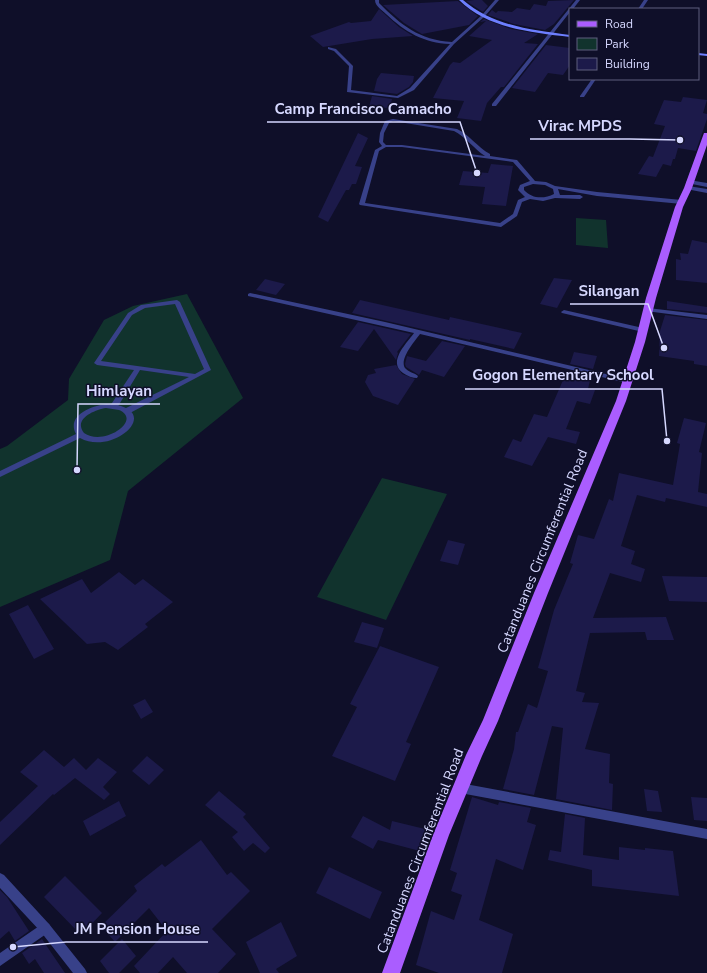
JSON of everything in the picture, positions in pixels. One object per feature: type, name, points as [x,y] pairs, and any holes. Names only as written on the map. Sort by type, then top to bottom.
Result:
[{"type":"main road","name":"Catanduanes Circumferential Road","points":[[391,973],[441,835],[490,721],[540,593],[621,402],[680,204],[689,185],[707,135]]},
{"type":"street","points":[[377,0],[395,22],[415,35],[441,43],[453,43]]},
{"type":"street","points":[[461,0],[473,11],[483,16],[519,28],[569,36]]},
{"type":"street","points":[[329,48],[335,50],[351,66],[349,92],[398,96],[412,89],[453,43],[483,16],[496,0]]},
{"type":"street","points":[[494,105],[569,12]]},
{"type":"street","points":[[582,96],[593,80]]},
{"type":"street","points":[[385,146],[381,142],[382,133],[387,122],[394,120],[455,130],[463,134],[484,153],[492,157]]},
{"type":"street","points":[[533,182],[515,161],[402,146],[385,146],[376,150],[362,204],[501,225],[515,215],[520,200],[529,197],[545,199],[554,196],[579,196],[680,204]]},
{"type":"street","points":[[529,197],[521,190],[522,186],[533,182],[597,194],[680,204]]},
{"type":"street","points":[[689,185],[707,185]]},
{"type":"street","points":[[689,185],[707,191]]},
{"type":"street","points":[[554,196],[557,194],[555,187]]},
{"type":"street","points":[[250,295],[418,332],[627,381]]},
{"type":"street","points":[[127,411],[208,370],[177,302],[143,306],[130,314],[97,363],[196,376]]},
{"type":"street","points":[[648,310],[707,317]]},
{"type":"street","points":[[564,312],[643,330]]},
{"type":"street","points":[[415,376],[404,374],[400,368],[400,360],[418,332]]},
{"type":"street","points":[[114,406],[138,368]]},
{"type":"street","points":[[114,406],[127,411],[130,416],[128,428],[114,438],[95,441],[86,439],[80,435],[76,425],[83,414],[98,408],[114,406]]},
{"type":"street","points":[[0,474],[80,435]]},
{"type":"street","points":[[460,788],[707,834]]},
{"type":"street","points":[[0,880],[44,928],[81,973]]},
{"type":"street","points":[[0,960],[44,928]]},
{"type":"green space","points":[[576,218],[606,220],[608,248],[576,245]]},
{"type":"green space","points":[[187,294],[243,398],[128,491],[110,560],[0,607],[0,449],[7,446],[68,400],[69,379],[104,320],[133,306]]},
{"type":"green space","points":[[382,478],[447,494],[386,620],[317,597]]},
{"type":"building","points":[[482,0],[488,6],[483,12],[466,1]]},
{"type":"building","points":[[574,0],[554,24],[545,30],[514,24],[488,15],[492,10],[496,13],[498,11],[512,12],[517,8],[530,10],[534,4],[546,6],[548,1]]},
{"type":"building","points":[[458,1],[478,16],[469,25],[422,34],[404,23],[383,5]]},
{"type":"building","points":[[379,9],[399,27],[413,36],[372,39],[323,47],[310,36],[349,22],[371,21]]},
{"type":"building","points":[[484,19],[511,29],[538,34],[524,43],[538,44],[504,87],[501,87],[487,103],[481,121],[457,118],[464,101],[433,98],[453,62],[460,63],[492,40],[469,36],[486,21],[480,22]]},
{"type":"building","points":[[546,45],[569,48],[569,66],[563,75],[548,73],[535,92],[512,88]]},
{"type":"building","points":[[381,73],[414,76],[413,82],[409,87],[397,94],[374,91],[377,79]]},
{"type":"building","points":[[372,96],[392,99],[390,108],[369,107]]},
{"type":"building","points":[[683,97],[707,100],[703,113],[707,114],[707,119],[696,151],[678,148],[671,166],[663,164],[656,177],[638,174],[649,156],[653,157],[665,126],[654,124],[664,100],[681,102]]},
{"type":"building","points":[[358,133],[368,138],[355,166],[362,167],[356,184],[352,184],[349,190],[346,190],[328,222],[318,217]]},
{"type":"building","points":[[491,164],[513,166],[506,206],[482,204],[485,187],[459,185],[463,171],[488,173]]},
{"type":"building","points":[[692,240],[707,243],[707,283],[676,280],[676,259],[681,260],[680,253],[688,254]]},
{"type":"building","points":[[554,278],[572,280],[557,308],[540,304]]},
{"type":"building","points":[[265,279],[285,284],[276,295],[256,290]]},
{"type":"building","points":[[360,300],[449,320],[450,317],[522,333],[514,349],[352,313]]},
{"type":"building","points":[[667,301],[707,307],[707,313],[667,309]]},
{"type":"building","points":[[665,315],[707,320],[707,366],[694,364],[694,361],[659,356],[660,331]]},
{"type":"building","points":[[358,322],[411,334],[397,352],[396,360],[374,329],[358,351],[340,347]]},
{"type":"building","points":[[442,341],[465,346],[444,377],[422,370],[419,375],[406,367],[405,364],[407,356],[426,361]]},
{"type":"building","points":[[574,352],[597,356],[593,369],[570,364]]},
{"type":"building","points":[[396,365],[402,374],[415,379],[398,405],[373,396],[365,382],[368,375],[376,373],[374,369]]},
{"type":"building","points":[[567,371],[591,376],[588,389],[595,390],[590,404],[577,401],[566,429],[580,432],[576,444],[548,437],[532,466],[504,457],[513,439],[521,442],[534,414],[547,417]]},
{"type":"building","points":[[684,418],[706,423],[699,452],[702,453],[698,492],[707,494],[707,507],[666,498],[665,502],[637,495],[621,546],[635,551],[631,564],[645,569],[641,582],[610,573],[593,618],[666,617],[674,640],[647,640],[645,632],[590,633],[576,691],[585,693],[582,702],[599,703],[585,749],[610,754],[609,783],[613,784],[612,810],[556,799],[563,728],[552,726],[534,795],[503,789],[514,749],[516,732],[518,732],[528,704],[537,708],[548,671],[538,668],[554,610],[573,564],[570,563],[578,535],[594,539],[609,499],[613,501],[619,473],[673,485],[680,444],[677,443]]},
{"type":"building","points":[[448,540],[465,544],[458,565],[440,561]]},
{"type":"building","points":[[119,572],[135,585],[143,579],[173,602],[145,624],[148,627],[118,650],[105,642],[87,644],[40,599],[82,579],[91,593]]},
{"type":"building","points":[[662,576],[707,577],[707,602],[669,601]]},
{"type":"building","points":[[28,605],[54,649],[34,659],[9,614]]},
{"type":"building","points":[[362,622],[384,628],[377,648],[354,642]]},
{"type":"building","points":[[380,646],[439,667],[406,742],[411,744],[395,781],[332,756],[357,707],[350,704]]},
{"type":"building","points":[[145,699],[153,712],[141,719],[133,705]]},
{"type":"building","points":[[44,750],[64,767],[74,758],[86,770],[98,758],[117,772],[103,787],[110,794],[104,800],[75,778],[54,795],[53,794],[0,845],[0,822],[38,786],[20,772]]},
{"type":"building","points":[[147,756],[164,770],[149,785],[132,771]]},
{"type":"building","points":[[644,789],[658,791],[662,812],[647,811]]},
{"type":"building","points":[[219,791],[246,814],[243,817],[270,848],[265,853],[253,843],[244,851],[232,837],[238,832],[205,805]]},
{"type":"building","points":[[472,797],[498,805],[499,802],[531,808],[527,822],[536,825],[523,870],[496,859],[479,920],[513,934],[502,973],[439,973],[416,965],[431,911],[454,920],[462,895],[451,891],[457,873],[450,870]]},
{"type":"building","points":[[691,797],[707,798],[707,821],[694,820]]},
{"type":"building","points":[[119,801],[126,816],[90,836],[83,821]]},
{"type":"building","points":[[565,814],[585,818],[583,855],[619,860],[619,847],[673,851],[679,896],[592,886],[592,870],[548,860],[550,850],[561,852]]},
{"type":"building","points":[[363,816],[390,830],[392,821],[425,829],[420,851],[378,840],[373,849],[351,837]]},
{"type":"building","points":[[201,840],[227,875],[231,872],[250,891],[212,929],[236,954],[218,973],[187,973],[173,957],[158,973],[140,973],[134,966],[167,931],[149,908],[115,942],[101,926],[137,891],[134,886],[162,864],[165,867]]},
{"type":"building","points":[[329,867],[382,892],[370,919],[316,893]]},
{"type":"building","points":[[65,876],[102,913],[81,935],[44,897]]},
{"type":"building","points":[[0,890],[7,897],[29,931],[15,941],[9,931],[0,939]]},
{"type":"building","points":[[281,922],[297,956],[276,969],[279,973],[260,973],[246,942]]},
{"type":"building","points":[[42,939],[65,973],[44,973],[35,959],[29,964],[22,953]]},
{"type":"building","points":[[122,939],[136,956],[119,973],[109,973],[100,961]]},
{"type":"place","name":"Virac MPDS","points":[[680,140]]},
{"type":"place","name":"Camp Francisco Camacho","points":[[477,173]]},
{"type":"place","name":"Silangan","points":[[664,348]]},
{"type":"place","name":"Gogon Elementary School","points":[[667,441]]},
{"type":"place","name":"Himlayan","points":[[77,470]]},
{"type":"place","name":"JM Pension House","points":[[13,947]]}]
